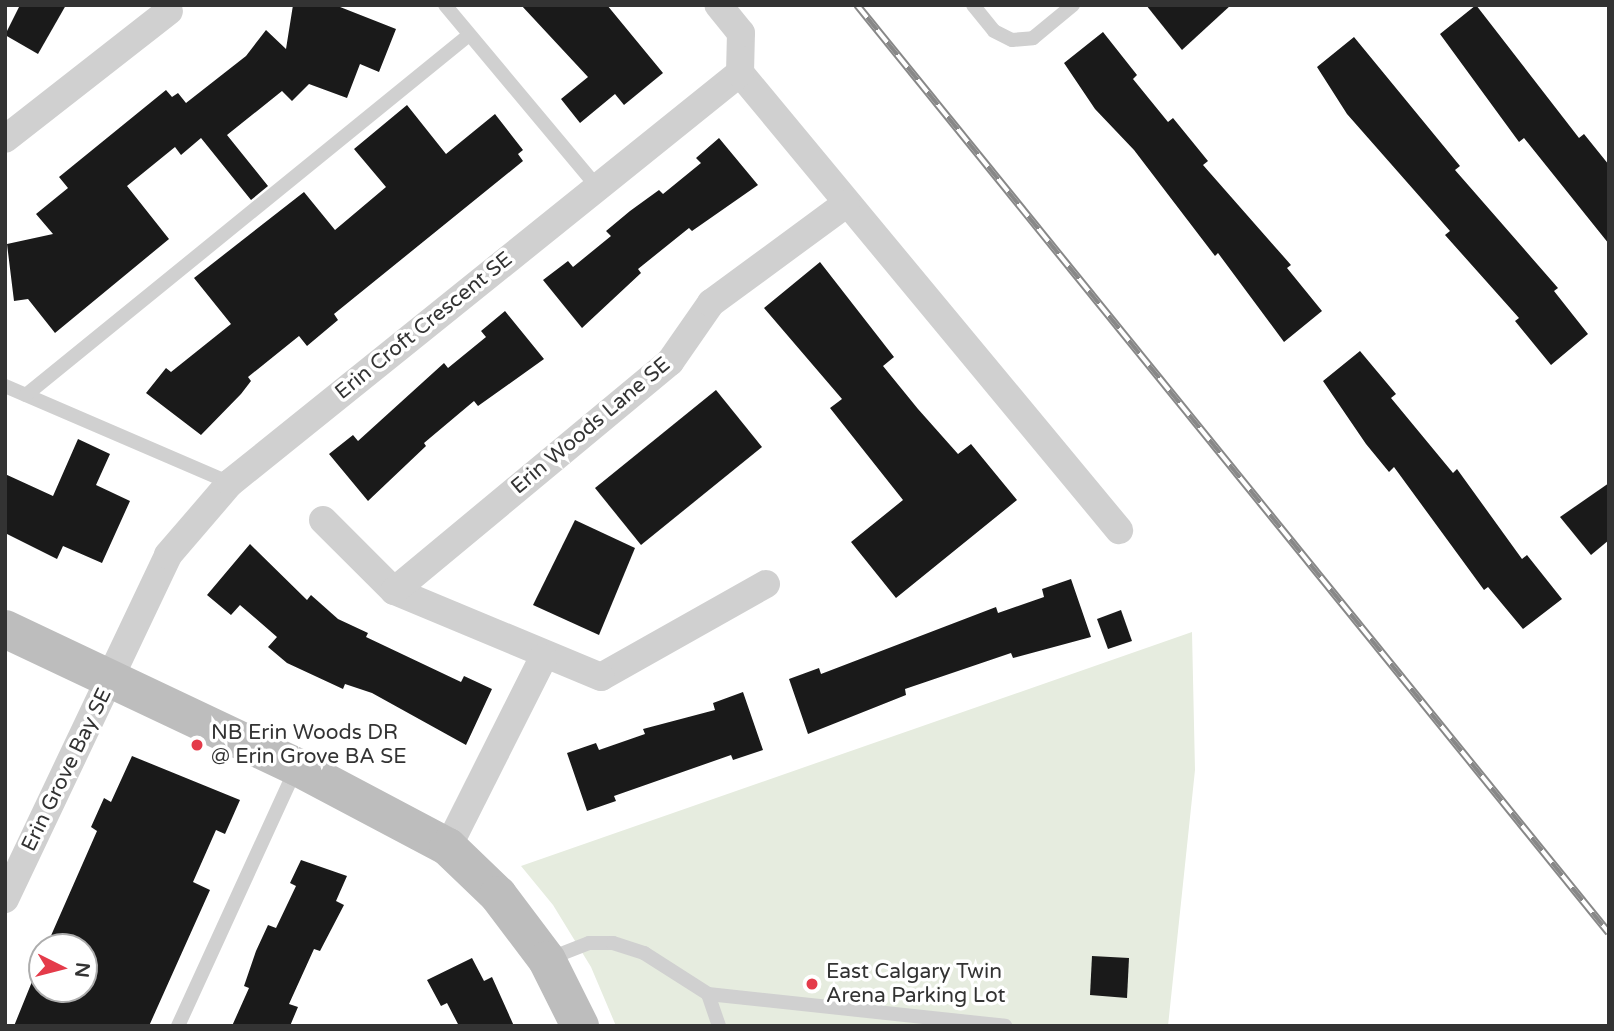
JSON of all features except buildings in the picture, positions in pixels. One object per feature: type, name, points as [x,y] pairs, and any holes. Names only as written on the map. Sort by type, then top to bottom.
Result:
[{"type":"street","points":[[718,5],[741,33],[740,73],[1119,530]]},
{"type":"street","points":[[5,139],[169,11]]},
{"type":"street","name":"Erin Croft Crescent SE","points":[[112,678],[168,555],[230,483],[740,73]]},
{"type":"street","name":"Erin Woods Lane SE","points":[[394,591],[670,362],[711,303],[846,204]]},
{"type":"street","points":[[323,520],[394,591],[543,657],[601,677],[766,584]]},
{"type":"street","points":[[5,629],[296,767],[448,847],[498,895],[547,960],[580,1026]]},
{"type":"street","points":[[448,847],[543,657]]},
{"type":"street","name":"Erin Grove Bay SE","points":[[9,882],[112,678]]},
{"type":"lane","points":[[444,5],[597,187]]},
{"type":"lane","points":[[973,5],[994,31],[1012,40],[1033,38],[1073,5]]},
{"type":"lane","points":[[26,395],[469,35]]},
{"type":"lane","points":[[5,386],[230,483]]},
{"type":"lane","points":[[178,1026],[296,767]]},
{"type":"lane","points":[[547,960],[589,943],[613,943],[644,953],[708,995],[1005,1026]]},
{"type":"lane","points":[[708,995],[719,1026]]},
{"type":"shaded area","points":[[1192,632],[1195,770],[1168,1026],[616,1026],[591,967],[553,905],[521,866]]},
{"type":"railway","points":[[857,5],[1609,933]]},
{"type":"place","name":"NB Erin Woods DR @ Erin Grove BA SE","points":[[197,745]]},
{"type":"place","name":"East Calgary Twin Arena Parking Lot","points":[[812,984]]}]
